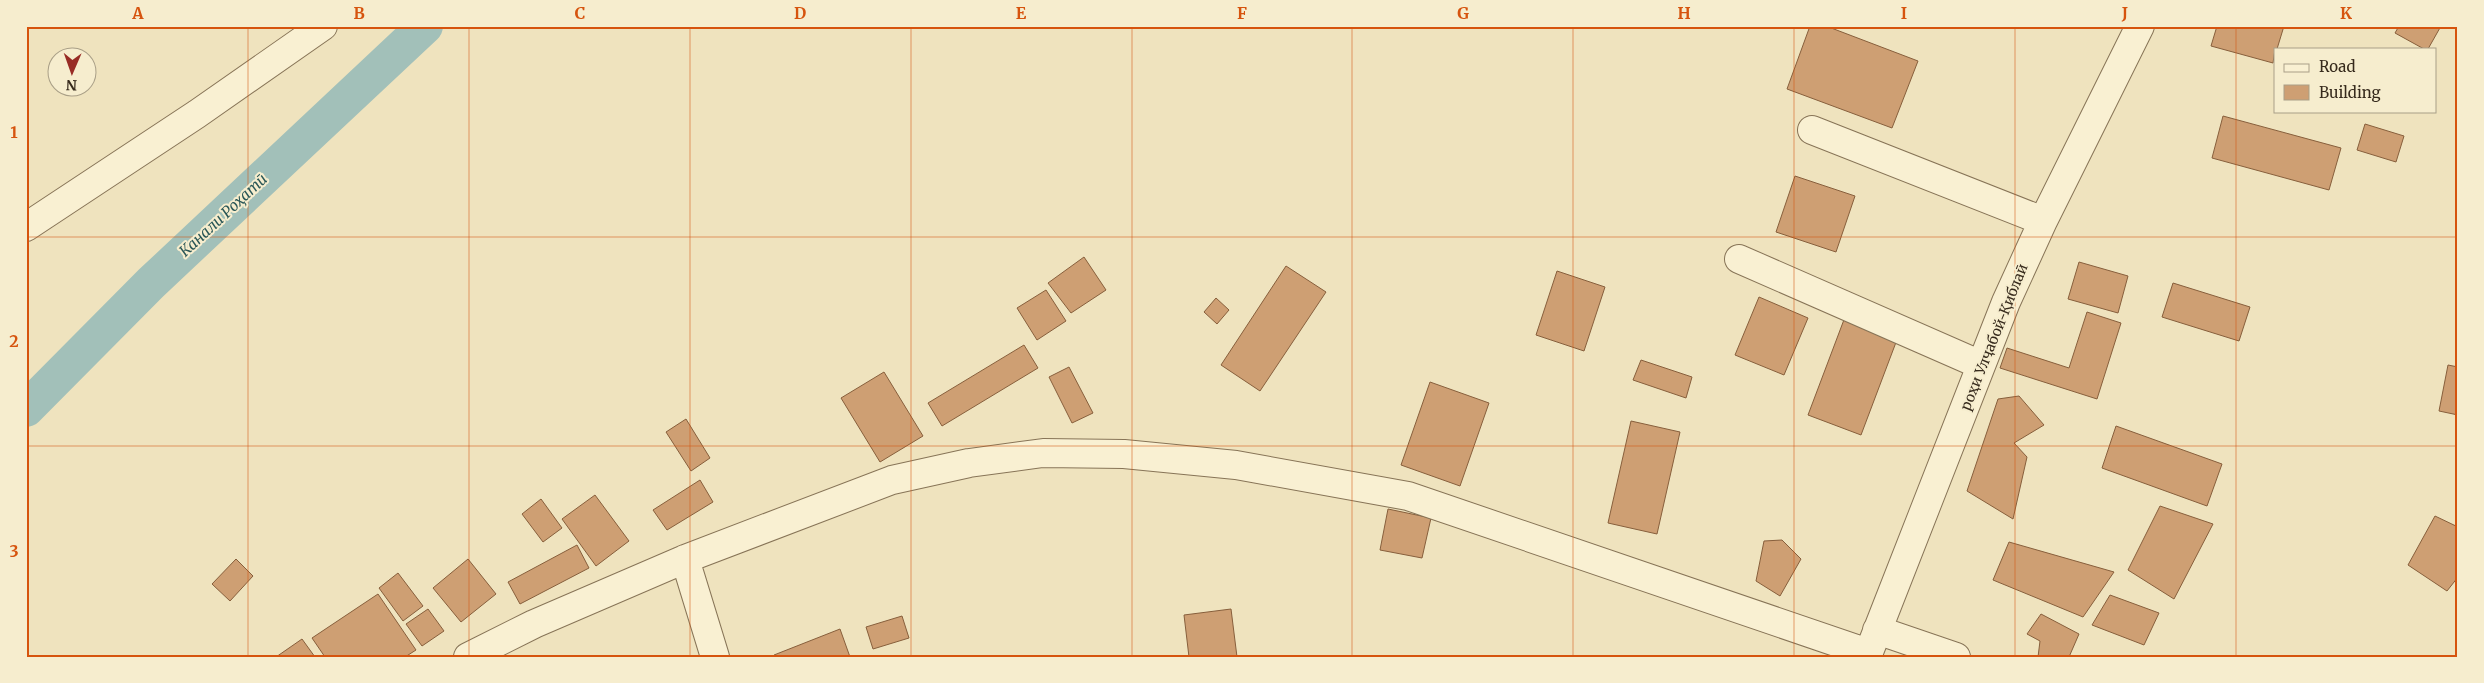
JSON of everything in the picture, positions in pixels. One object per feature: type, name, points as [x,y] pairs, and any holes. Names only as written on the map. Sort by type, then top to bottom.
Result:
[{"type":"street","points":[[26,227],[197,114],[323,26]]},
{"type":"street","name":"роҳи Улҷабой-Қиблаӣ","points":[[1871,646],[2006,302],[2043,221],[2140,26]]},
{"type":"street","points":[[1812,130],[2043,221]]},
{"type":"street","points":[[1740,259],[1982,364]]},
{"type":"street","points":[[468,657],[534,624],[685,559],[892,480],[969,463],[1043,453],[1124,454],[1236,465],[1408,496],[1871,646],[1956,657]]},
{"type":"street","points":[[685,559],[715,657]]},
{"type":"building","points":[[1810,26],[1826,26],[1918,61],[1892,128],[1787,89]]},
{"type":"building","points":[[2217,26],[2284,26],[2277,48],[2274,48],[2273,63],[2211,46]]},
{"type":"building","points":[[2399,26],[2441,26],[2429,48],[2422,48],[2395,33]]},
{"type":"building","points":[[2223,116],[2341,148],[2329,190],[2212,158]]},
{"type":"building","points":[[2365,124],[2404,136],[2396,162],[2357,150]]},
{"type":"building","points":[[1795,176],[1855,196],[1836,252],[1776,232]]},
{"type":"building","points":[[1084,257],[1106,290],[1071,313],[1048,283]]},
{"type":"building","points":[[2079,262],[2128,276],[2118,313],[2068,299]]},
{"type":"building","points":[[1286,266],[1326,292],[1260,391],[1221,365]]},
{"type":"building","points":[[1557,271],[1605,287],[1584,351],[1536,335]]},
{"type":"building","points":[[2173,283],[2250,307],[2239,341],[2162,317]]},
{"type":"building","points":[[1046,290],[1066,321],[1037,340],[1017,308]]},
{"type":"building","points":[[1759,297],[1808,318],[1784,375],[1735,355]]},
{"type":"building","points":[[1216,298],[1229,310],[1217,324],[1204,312]]},
{"type":"building","points":[[2087,312],[2121,323],[2097,399],[2000,368],[2007,348],[2069,368]]},
{"type":"building","points":[[1845,317],[1898,337],[1861,435],[1808,415]]},
{"type":"building","points":[[1024,345],[1038,368],[942,426],[928,403]]},
{"type":"building","points":[[1641,360],[1692,377],[1686,398],[1633,380]]},
{"type":"building","points":[[2448,365],[2458,367],[2458,415],[2439,411]]},
{"type":"building","points":[[1069,367],[1093,413],[1072,423],[1049,377]]},
{"type":"building","points":[[884,372],[923,436],[880,462],[841,398]]},
{"type":"building","points":[[1430,382],[1489,403],[1460,486],[1401,465]]},
{"type":"building","points":[[2019,396],[2044,425],[2014,443],[2027,457],[2013,519],[1967,491],[1998,399]]},
{"type":"building","points":[[686,419],[710,458],[691,471],[666,432]]},
{"type":"building","points":[[1631,421],[1680,432],[1657,534],[1608,523]]},
{"type":"building","points":[[2116,426],[2222,464],[2207,506],[2102,468]]},
{"type":"building","points":[[700,480],[713,502],[667,530],[653,510]]},
{"type":"building","points":[[595,495],[629,541],[596,566],[562,519]]},
{"type":"building","points":[[541,499],[562,528],[543,542],[522,514]]},
{"type":"building","points":[[2160,506],[2213,524],[2174,599],[2128,570]]},
{"type":"building","points":[[1388,509],[1431,518],[1422,558],[1380,550]]},
{"type":"building","points":[[2435,516],[2458,527],[2458,577],[2447,591],[2408,565]]},
{"type":"building","points":[[1782,540],[1801,559],[1780,596],[1756,581],[1764,541]]},
{"type":"building","points":[[2009,542],[2114,572],[2083,617],[1993,580]]},
{"type":"building","points":[[577,545],[589,568],[520,604],[508,582]]},
{"type":"building","points":[[236,559],[253,576],[230,601],[212,584]]},
{"type":"building","points":[[468,559],[496,594],[461,622],[433,588]]},
{"type":"building","points":[[398,573],[423,606],[403,621],[379,588]]},
{"type":"building","points":[[378,594],[416,650],[405,657],[325,657],[312,638]]},
{"type":"building","points":[[2110,595],[2159,613],[2144,645],[2092,625]]},
{"type":"building","points":[[428,609],[444,631],[422,646],[406,624]]},
{"type":"building","points":[[1231,609],[1237,657],[1189,657],[1184,615]]},
{"type":"building","points":[[2041,614],[2079,634],[2069,657],[2038,657],[2040,641],[2027,634]]},
{"type":"building","points":[[902,616],[909,638],[873,649],[866,627]]},
{"type":"building","points":[[840,629],[850,657],[775,657],[774,655]]},
{"type":"building","points":[[302,639],[315,657],[276,657]]},
{"type":"waterway","name":"Канали Роҳатӣ","points":[[26,409],[151,283],[425,26]]}]
